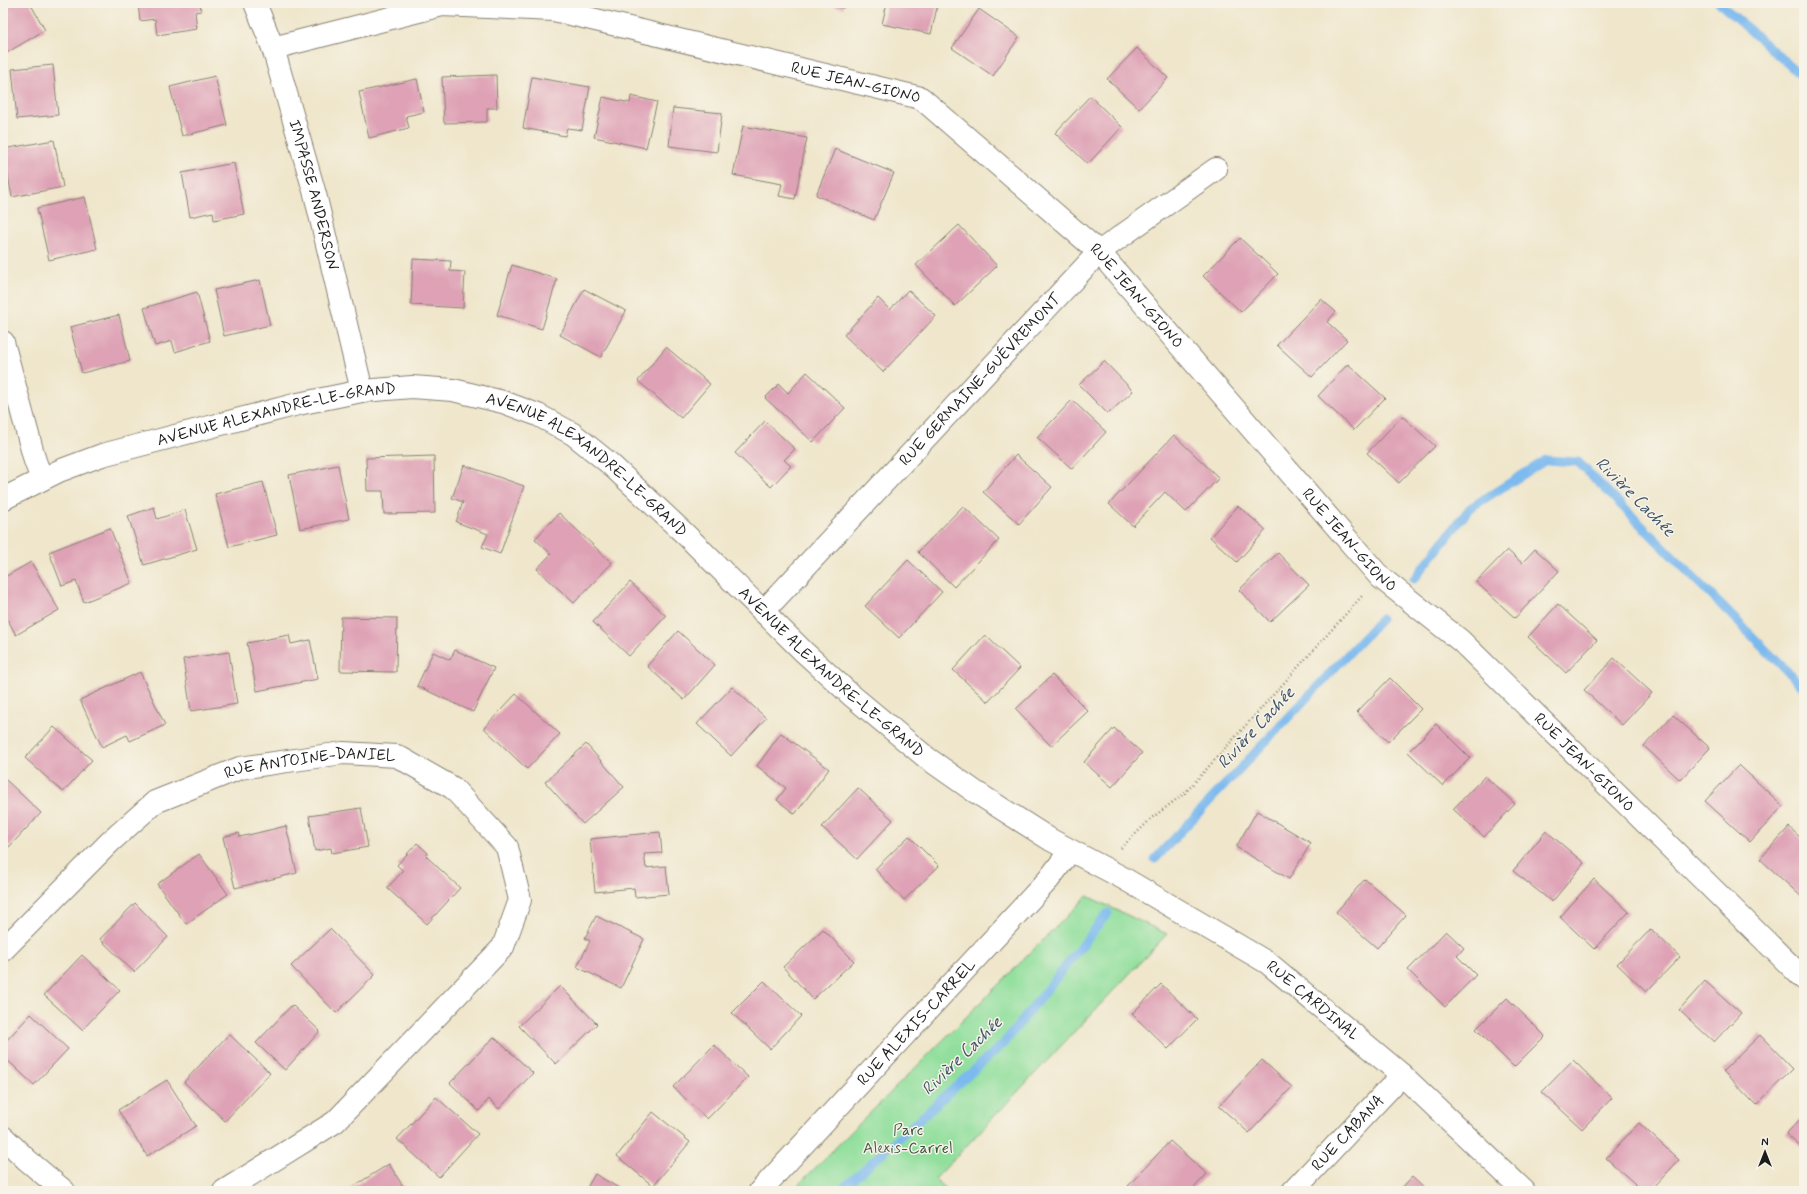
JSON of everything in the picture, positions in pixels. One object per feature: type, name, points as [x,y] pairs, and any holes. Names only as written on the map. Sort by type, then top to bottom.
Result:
[{"type":"street","name":"IMPASSE ANDERSON","points":[[255,3],[273,48],[314,194],[362,391]]},
{"type":"street","name":"RUE JEAN-GIONO","points":[[273,48],[442,5],[554,10],[921,98],[1099,252],[1380,577],[1461,641],[1804,979]]},
{"type":"street","name":"RUE GERMAINE-GUÉVREMONT","points":[[763,612],[1099,252],[1216,169]]},
{"type":"street","points":[[3,342],[35,461],[42,478]]},
{"type":"street","name":"AVENUE ALEXANDRE-LE-GRAND","points":[[3,499],[42,478],[77,463],[117,451],[298,404],[362,391],[412,387],[454,390],[510,404],[555,424],[573,434],[609,463],[685,534],[763,612],[851,695],[927,758],[974,791],[1070,851]]},
{"type":"street","name":"RUE ANTOINE-DANIEL","points":[[3,950],[110,842],[155,802],[240,768],[344,753],[397,756],[453,788],[506,847],[520,900],[503,947],[335,1122],[224,1191]]},
{"type":"street","name":"RUE CARDINAL","points":[[1070,851],[1123,878],[1268,963],[1402,1075],[1524,1191]]},
{"type":"street","name":"RUE ALEXIS-CARREL","points":[[760,1191],[1049,879],[1070,851]]},
{"type":"street","name":"RUE CABANA","points":[[1293,1191],[1402,1075]]},
{"type":"street","points":[[3,1136],[27,1160],[64,1191]]},
{"type":"path","points":[[1123,847],[1152,818],[1185,793],[1363,594]]},
{"type":"green space","name":"Parc Alexis-Carrel","points":[[1087,896],[1167,934],[935,1179],[949,1191],[792,1191]]},
{"type":"building","points":[[3,3],[30,3],[45,30],[3,55]]},
{"type":"building","points":[[138,3],[200,3],[201,11],[195,12],[197,29],[157,35],[155,19],[140,21]]},
{"type":"building","points":[[822,3],[845,3],[843,8]]},
{"type":"building","points":[[887,3],[938,3],[931,34],[882,24]]},
{"type":"building","points":[[979,9],[1019,37],[993,76],[952,48]]},
{"type":"building","points":[[1137,48],[1168,78],[1139,109],[1107,79]]},
{"type":"building","points":[[53,65],[58,115],[17,119],[12,69]]},
{"type":"building","points":[[496,75],[497,108],[487,108],[487,122],[444,123],[442,77]]},
{"type":"building","points":[[215,76],[227,125],[182,136],[170,87]]},
{"type":"building","points":[[532,77],[590,87],[582,130],[567,128],[565,136],[523,128]]},
{"type":"building","points":[[417,79],[424,112],[406,116],[409,128],[369,138],[359,92]]},
{"type":"building","points":[[631,96],[657,102],[646,148],[594,137],[603,97],[630,103]]},
{"type":"building","points":[[1090,96],[1122,127],[1088,164],[1055,133]]},
{"type":"building","points":[[673,108],[722,113],[717,152],[669,146]]},
{"type":"building","points":[[743,126],[807,138],[795,199],[779,196],[782,184],[733,175]]},
{"type":"building","points":[[54,140],[63,187],[12,197],[3,149]]},
{"type":"building","points":[[835,149],[894,173],[874,220],[816,195]]},
{"type":"building","points":[[234,163],[244,214],[214,220],[213,212],[190,217],[182,173]]},
{"type":"building","points":[[85,197],[97,249],[49,260],[37,208]]},
{"type":"building","points":[[959,225],[997,266],[955,306],[916,265]]},
{"type":"building","points":[[1240,238],[1278,274],[1241,312],[1203,276]]},
{"type":"building","points":[[413,259],[451,261],[450,271],[465,272],[463,308],[411,305]]},
{"type":"building","points":[[512,265],[557,279],[542,329],[497,315]]},
{"type":"building","points":[[260,280],[270,325],[224,336],[214,290]]},
{"type":"building","points":[[584,289],[626,311],[601,357],[560,335]]},
{"type":"building","points":[[908,290],[936,316],[883,372],[844,335],[878,298],[890,310]]},
{"type":"building","points":[[197,292],[210,341],[175,352],[172,341],[155,346],[144,308]]},
{"type":"building","points":[[1321,299],[1336,312],[1327,322],[1347,340],[1312,377],[1277,345]]},
{"type":"building","points":[[119,315],[130,361],[82,373],[70,327]]},
{"type":"building","points":[[666,347],[710,384],[681,418],[638,381]]},
{"type":"building","points":[[1104,361],[1133,391],[1108,414],[1079,385]]},
{"type":"building","points":[[1348,364],[1385,398],[1354,430],[1318,396]]},
{"type":"building","points":[[807,372],[845,408],[813,442],[765,398],[779,384],[788,393]]},
{"type":"building","points":[[1072,400],[1106,432],[1072,469],[1037,437]]},
{"type":"building","points":[[1402,416],[1435,446],[1399,483],[1367,453]]},
{"type":"building","points":[[765,421],[795,449],[784,460],[791,466],[771,487],[735,453]]},
{"type":"building","points":[[1174,435],[1219,478],[1186,512],[1165,492],[1133,526],[1109,504]]},
{"type":"building","points":[[1016,455],[1052,487],[1019,524],[983,492]]},
{"type":"building","points":[[434,456],[435,513],[384,514],[383,491],[367,491],[366,458]]},
{"type":"building","points":[[338,465],[349,519],[300,529],[289,475]]},
{"type":"building","points":[[464,465],[524,486],[500,554],[482,547],[488,534],[456,522],[463,502],[452,498]]},
{"type":"building","points":[[263,482],[277,535],[229,547],[215,494]]},
{"type":"building","points":[[963,506],[999,540],[954,587],[918,552]]},
{"type":"building","points":[[1238,506],[1266,530],[1237,562],[1210,537]]},
{"type":"building","points":[[154,507],[157,519],[185,510],[197,549],[144,565],[128,516]]},
{"type":"building","points":[[559,513],[612,563],[574,603],[537,569],[551,554],[535,539]]},
{"type":"building","points":[[110,528],[132,583],[84,602],[76,581],[62,586],[49,552]]},
{"type":"building","points":[[1535,549],[1559,571],[1515,618],[1476,582],[1507,550],[1522,563]]},
{"type":"building","points":[[1278,553],[1309,585],[1270,622],[1239,590]]},
{"type":"building","points":[[908,560],[942,592],[899,638],[865,606]]},
{"type":"building","points":[[31,562],[59,610],[16,635],[3,611],[3,578]]},
{"type":"building","points":[[630,582],[666,616],[629,656],[593,622]]},
{"type":"building","points":[[1558,604],[1597,640],[1566,673],[1528,637]]},
{"type":"building","points":[[341,617],[397,618],[396,672],[340,671]]},
{"type":"building","points":[[678,631],[715,665],[684,700],[647,666]]},
{"type":"building","points":[[289,635],[291,644],[310,640],[318,679],[257,691],[247,643]]},
{"type":"building","points":[[985,635],[1020,668],[988,702],[953,670]]},
{"type":"building","points":[[455,650],[494,668],[473,712],[417,686],[433,652],[450,660]]},
{"type":"building","points":[[229,652],[237,704],[191,711],[183,659]]},
{"type":"building","points":[[1614,658],[1652,693],[1622,725],[1584,690]]},
{"type":"building","points":[[140,672],[165,725],[130,741],[127,735],[102,747],[80,700]]},
{"type":"building","points":[[1052,675],[1088,711],[1051,746],[1016,709]]},
{"type":"building","points":[[1390,678],[1421,709],[1388,742],[1357,712]]},
{"type":"building","points":[[732,687],[766,718],[731,756],[697,724]]},
{"type":"building","points":[[516,694],[560,734],[527,769],[484,728]]},
{"type":"building","points":[[1673,715],[1710,748],[1680,780],[1644,746]]},
{"type":"building","points":[[1436,724],[1470,758],[1443,786],[1408,752]]},
{"type":"building","points":[[54,727],[92,760],[63,792],[25,758]]},
{"type":"building","points":[[1114,728],[1142,753],[1112,787],[1084,762]]},
{"type":"building","points":[[781,733],[829,769],[795,814],[777,800],[786,788],[757,766]]},
{"type":"building","points":[[586,744],[624,787],[583,824],[545,782]]},
{"type":"building","points":[[1739,765],[1783,806],[1750,842],[1705,801]]},
{"type":"building","points":[[1485,776],[1515,804],[1484,837],[1453,809]]},
{"type":"building","points":[[4,778],[41,813],[9,847],[3,842]]},
{"type":"building","points":[[858,788],[893,820],[857,859],[822,827]]},
{"type":"building","points":[[361,808],[368,847],[332,853],[331,848],[315,851],[309,816]]},
{"type":"building","points":[[1257,811],[1311,843],[1289,879],[1236,847]]},
{"type":"building","points":[[286,826],[297,873],[235,888],[223,837],[239,833],[240,837]]},
{"type":"building","points":[[1789,827],[1804,841],[1804,899],[1760,859]]},
{"type":"building","points":[[1546,831],[1584,863],[1552,902],[1513,871]]},
{"type":"building","points":[[660,832],[662,853],[644,854],[646,868],[666,866],[669,894],[635,897],[634,888],[595,892],[590,839]]},
{"type":"building","points":[[909,836],[939,866],[904,900],[875,869]]},
{"type":"building","points":[[417,843],[428,853],[426,856],[460,888],[427,924],[387,888],[403,871],[397,865]]},
{"type":"building","points":[[199,854],[228,894],[186,924],[157,884]]},
{"type":"building","points":[[1365,879],[1406,915],[1377,948],[1336,912]]},
{"type":"building","points":[[1594,879],[1629,912],[1594,949],[1560,917]]},
{"type":"building","points":[[135,903],[168,937],[134,972],[100,939]]},
{"type":"building","points":[[596,916],[644,939],[621,988],[577,967],[590,941],[585,938]]},
{"type":"building","points":[[330,929],[375,975],[336,1013],[291,966]]},
{"type":"building","points":[[823,929],[854,961],[813,999],[783,967]]},
{"type":"building","points":[[1651,929],[1680,957],[1646,992],[1617,964]]},
{"type":"building","points":[[1446,931],[1464,948],[1457,956],[1476,975],[1445,1007],[1408,970]]},
{"type":"building","points":[[82,955],[120,990],[82,1030],[44,995]]},
{"type":"building","points":[[764,981],[801,1016],[770,1049],[732,1013]]},
{"type":"building","points":[[1705,981],[1741,1013],[1714,1042],[1679,1010]]},
{"type":"building","points":[[1161,984],[1197,1019],[1168,1049],[1132,1014]]},
{"type":"building","points":[[560,986],[597,1024],[556,1064],[519,1026]]},
{"type":"building","points":[[1507,998],[1545,1036],[1514,1067],[1476,1029]]},
{"type":"building","points":[[292,1005],[320,1031],[285,1070],[256,1043]]},
{"type":"building","points":[[31,1014],[68,1049],[34,1085],[3,1056],[3,1044]]},
{"type":"building","points":[[229,1034],[270,1073],[225,1121],[184,1082]]},
{"type":"building","points":[[1760,1035],[1793,1069],[1756,1105],[1723,1071]]},
{"type":"building","points":[[494,1037],[533,1073],[499,1109],[489,1099],[479,1111],[450,1083]]},
{"type":"building","points":[[714,1045],[748,1077],[707,1119],[673,1087]]},
{"type":"building","points":[[1262,1060],[1292,1087],[1249,1133],[1219,1106]]},
{"type":"building","points":[[1573,1060],[1612,1098],[1582,1129],[1542,1092]]},
{"type":"building","points":[[167,1080],[196,1126],[147,1156],[118,1110]]},
{"type":"building","points":[[436,1097],[478,1134],[439,1177],[397,1139]]},
{"type":"building","points":[[653,1112],[690,1142],[653,1186],[617,1156]]},
{"type":"building","points":[[1804,1115],[1804,1150],[1786,1134]]},
{"type":"building","points":[[1639,1123],[1679,1160],[1650,1191],[1643,1191],[1606,1158]]},
{"type":"building","points":[[1170,1141],[1207,1174],[1191,1191],[1133,1191],[1128,1186]]},
{"type":"building","points":[[389,1164],[406,1191],[346,1191]]},
{"type":"building","points":[[595,1174],[624,1191],[585,1191]]},
{"type":"building","points":[[1412,1177],[1427,1191],[1399,1191]]},
{"type":"waterway","points":[[1719,3],[1804,78]]},
{"type":"waterway","name":"Rivière Cachée","points":[[1414,579],[1470,508],[1546,460],[1578,462],[1804,688]]},
{"type":"waterway","name":"Rivière Cachée","points":[[1155,859],[1381,619]]},
{"type":"waterway","name":"Rivière Cachée","points":[[840,1191],[1004,1043],[1108,913]]}]
